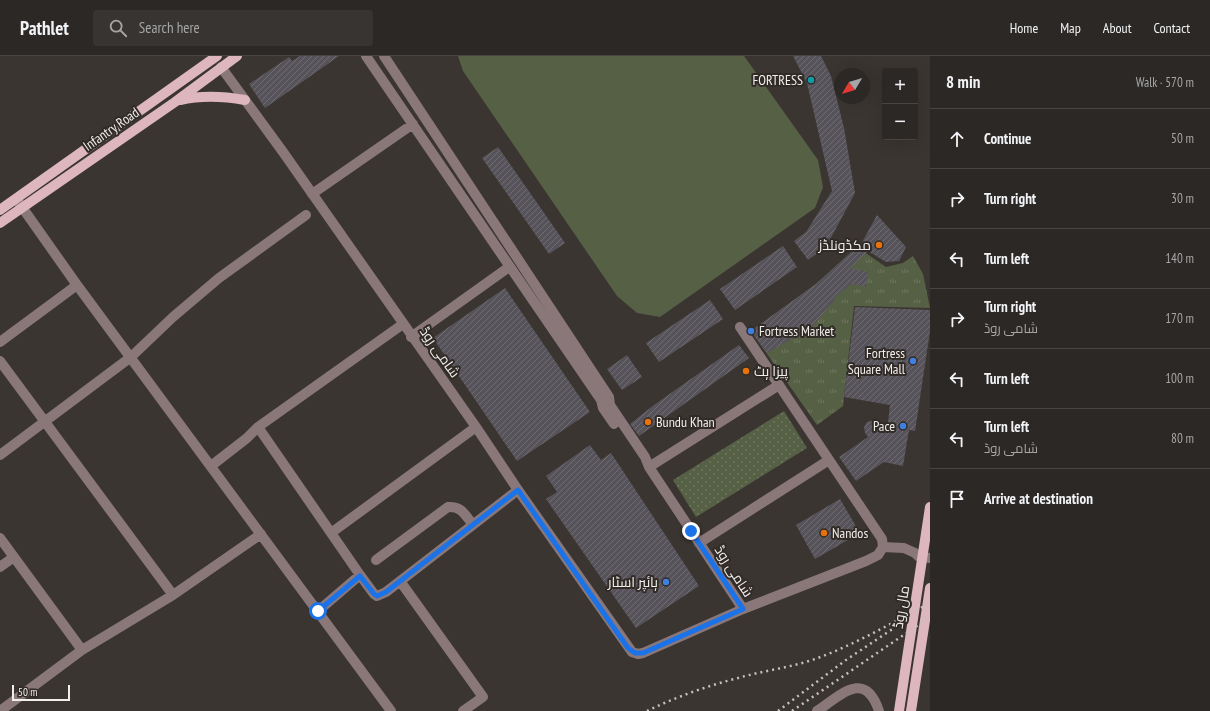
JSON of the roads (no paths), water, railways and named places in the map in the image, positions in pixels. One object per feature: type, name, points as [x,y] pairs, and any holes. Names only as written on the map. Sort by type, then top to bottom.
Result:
[{"type":"main road","name":"Infantry Road","points":[[0,210],[217,56]]},
{"type":"main road","name":"Infantry Road","points":[[0,223],[175,102],[238,56]]},
{"type":"main road","points":[[175,102],[203,96],[217,96],[245,100]]},
{"type":"main road","name":"مال روڈ","points":[[900,711],[930,507]]},
{"type":"main road","name":"مال روڈ","points":[[911,711],[930,588]]},
{"type":"street","name":"شامی روڈ","points":[[366,56],[413,119]]},
{"type":"street","name":"شامی روڈ","points":[[376,56],[413,119],[509,267],[531,290]]},
{"type":"street","name":"شامی روڈ","points":[[221,67],[476,427],[628,648],[635,653],[643,653],[743,609],[649,467],[645,457],[610,405],[609,397],[531,290],[443,145],[384,56]]},
{"type":"street","points":[[312,194],[413,119],[433,139],[443,145]]},
{"type":"street","points":[[16,199],[24,207],[77,285],[391,711]]},
{"type":"street","points":[[0,455],[131,357],[173,317],[219,278],[306,215]]},
{"type":"street","points":[[411,337],[509,267]]},
{"type":"street","points":[[0,342],[77,285]]},
{"type":"street","points":[[211,466],[247,438],[258,426],[403,324]]},
{"type":"street","points":[[740,326],[882,539],[882,547],[878,555],[743,609]]},
{"type":"street","points":[[0,361],[173,595]]},
{"type":"street","points":[[649,467],[779,385]]},
{"type":"street","points":[[258,426],[360,576],[377,596],[386,592],[518,490]]},
{"type":"street","points":[[331,533],[476,427]]},
{"type":"street","points":[[699,543],[830,460]]},
{"type":"street","points":[[376,560],[448,507],[456,507],[460,509],[473,525]]},
{"type":"street","points":[[0,711],[82,650],[173,595],[260,534]]},
{"type":"street","points":[[0,538],[82,650]]},
{"type":"street","points":[[882,547],[896,547],[910,550],[918,556],[930,558]]},
{"type":"street","points":[[0,567],[14,557]]},
{"type":"street","points":[[318,611],[360,576]]},
{"type":"street","points":[[400,581],[482,697],[463,711]]},
{"type":"street","points":[[817,711],[850,689],[857,687],[865,689],[870,693],[876,702],[879,711]]},
{"type":"railway","points":[[647,711],[680,697],[715,685],[812,660],[857,641],[930,603]]},
{"type":"railway","points":[[792,711],[930,617]]},
{"type":"railway","points":[[778,711],[846,660],[900,624]]},
{"type":"place","name":"FORTRESS","points":[[811,80]]},
{"type":"place","name":"مکڈونلڈز","points":[[879,245]]},
{"type":"place","name":"Fortress Market","points":[[751,331]]},
{"type":"place","name":"Fortress Square Mall","points":[[913,361]]},
{"type":"place","name":"پیزا ہٹ","points":[[746,371]]},
{"type":"place","name":"Bundu Khan","points":[[648,422]]},
{"type":"place","name":"Pace","points":[[903,426]]},
{"type":"place","name":"Nandos","points":[[824,533]]},
{"type":"place","name":"ہائپر اسٹار","points":[[666,582]]}]
